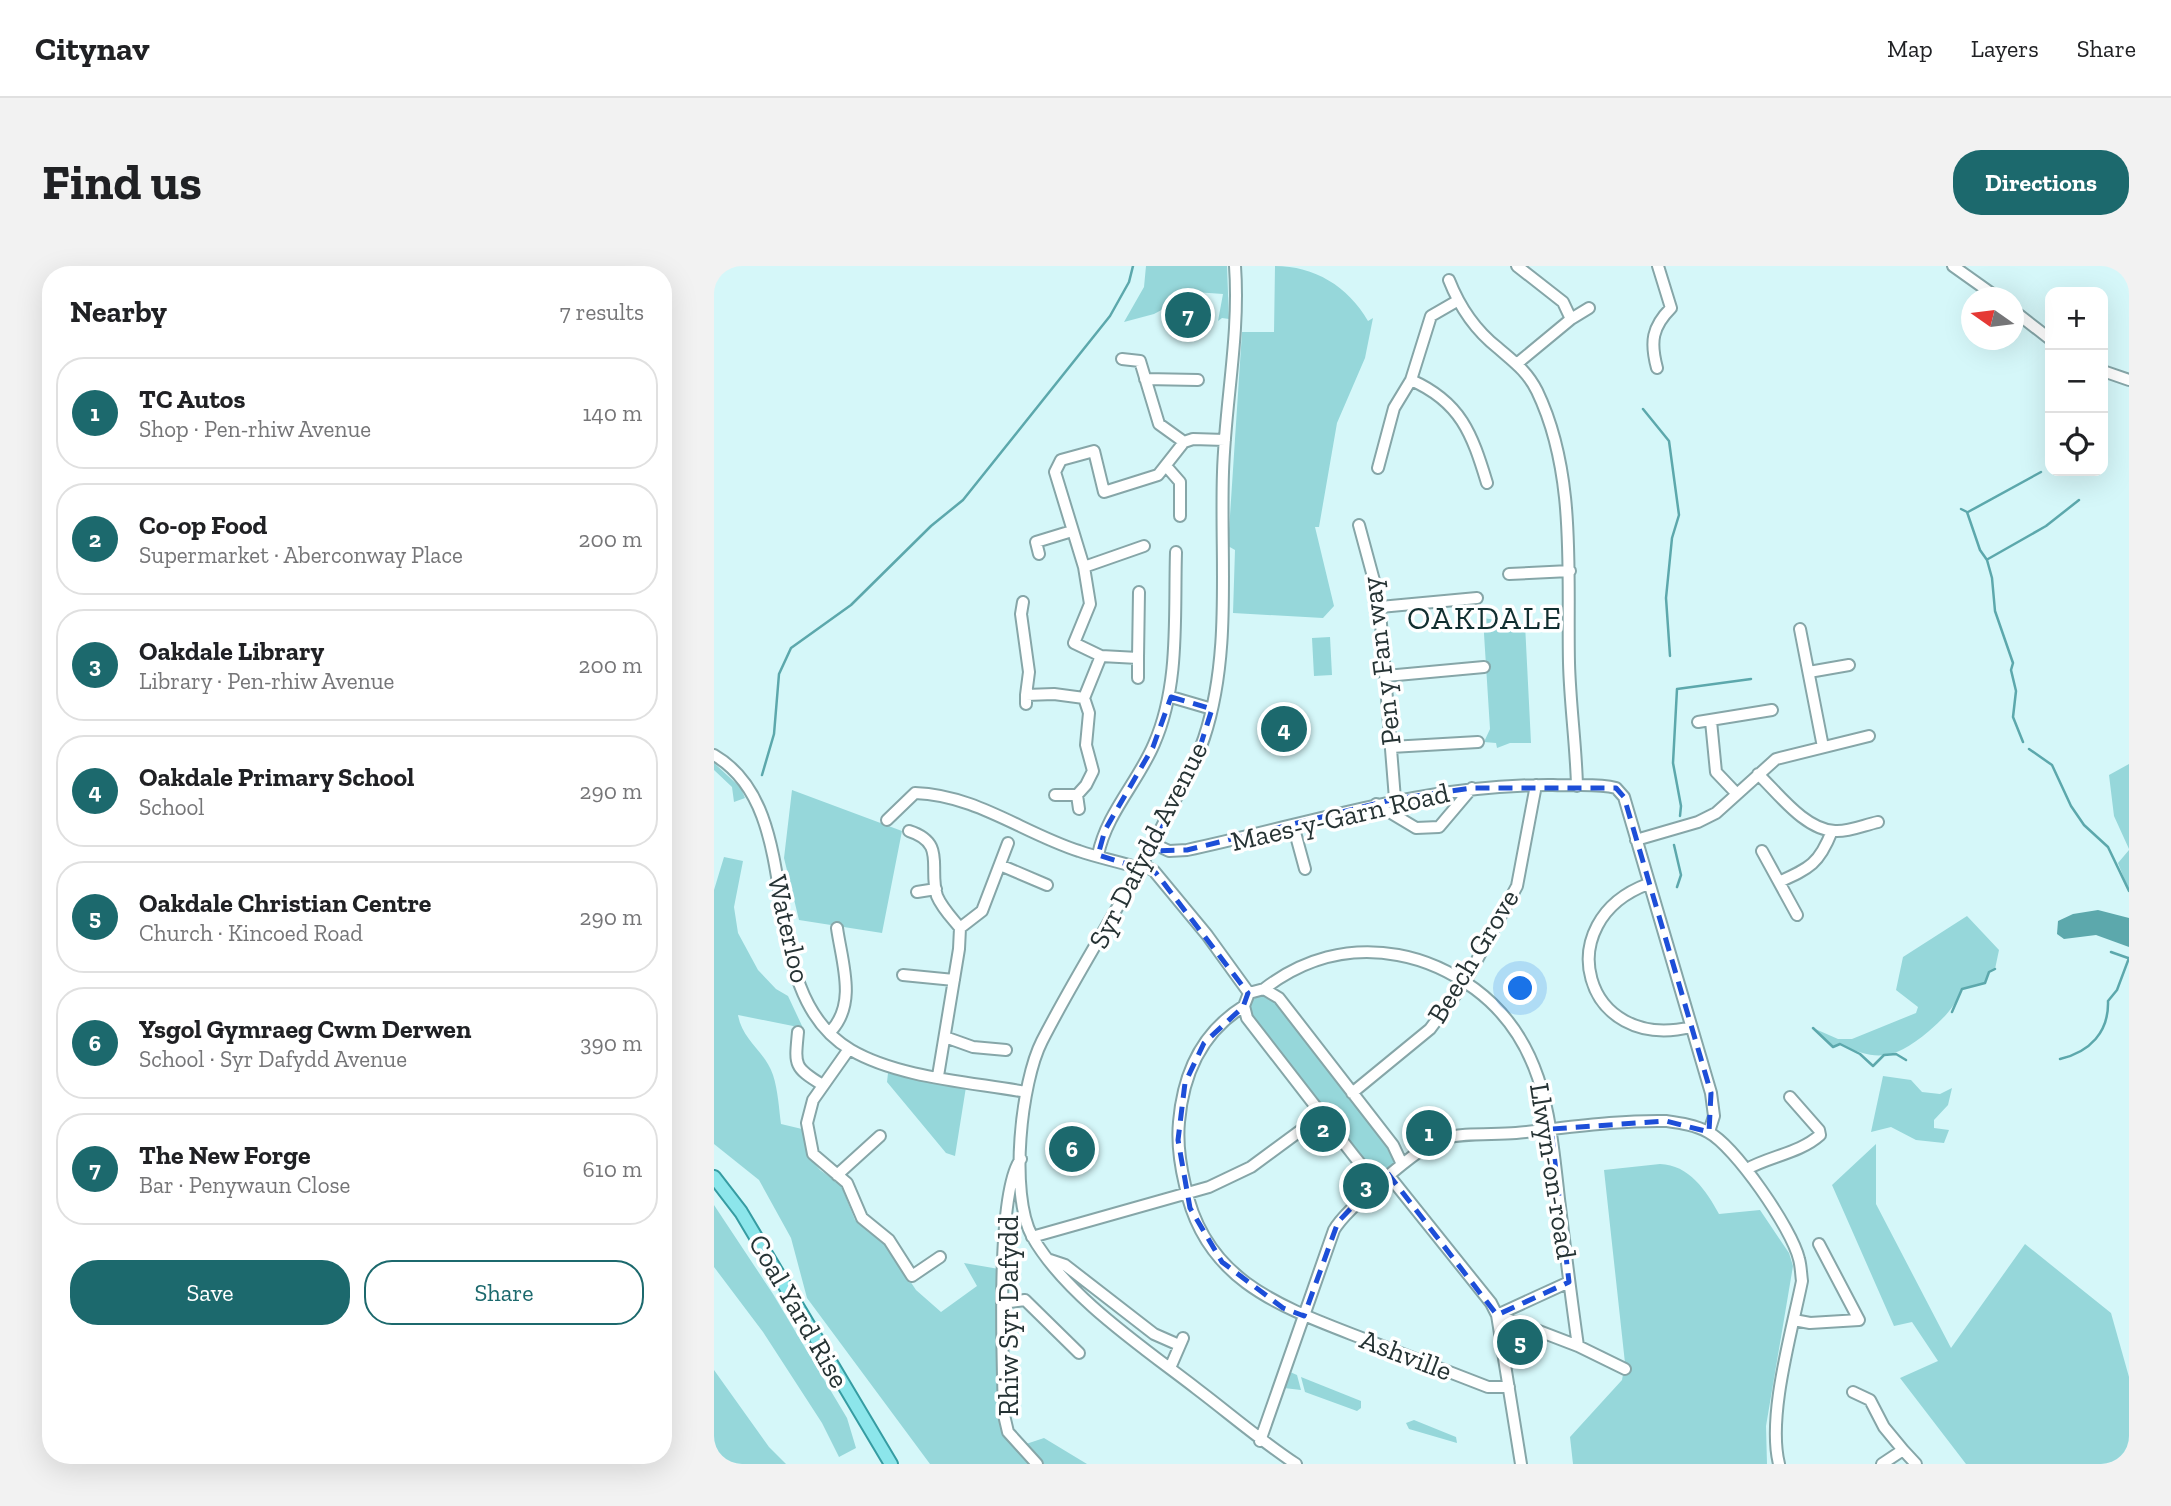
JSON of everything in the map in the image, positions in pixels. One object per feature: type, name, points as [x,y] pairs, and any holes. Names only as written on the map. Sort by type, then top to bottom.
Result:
[{"type":"main road","name":"Coal Yard Rise","points":[[714,1177],[741,1212],[879,1448],[891,1464]]},
{"type":"street","name":"Syr Dafydd Avenue","points":[[1021,1159],[1026,1092],[1042,1042],[1143,867],[1199,750],[1212,709],[1219,666],[1225,440],[1237,321],[1235,266]]},
{"type":"street","points":[[1517,266],[1563,302],[1572,318]]},
{"type":"street","points":[[1657,368],[1652,348],[1656,323],[1671,308],[1658,266]]},
{"type":"street","points":[[1953,266],[1983,287]]},
{"type":"street","points":[[1449,280],[1457,300],[1480,332],[1519,362],[1537,390],[1555,448],[1566,508],[1570,571],[1570,668],[1577,786]]},
{"type":"street","points":[[1378,468],[1394,408],[1411,380],[1431,316],[1457,300]]},
{"type":"street","points":[[1519,362],[1572,318],[1589,308]]},
{"type":"street","points":[[2024,319],[2045,335]]},
{"type":"street","points":[[1122,359],[1140,361],[1159,424],[1184,442]]},
{"type":"street","points":[[2108,374],[2129,380]]},
{"type":"street","points":[[1145,379],[1198,380]]},
{"type":"street","points":[[1411,380],[1431,389],[1460,417],[1471,433],[1487,483]]},
{"type":"street","points":[[1139,658],[1101,656],[1074,643],[1090,604],[1084,567],[1055,472],[1061,460],[1094,451],[1104,492],[1158,475],[1184,442],[1193,439],[1225,440]]},
{"type":"street","points":[[1166,466],[1180,482],[1180,516]]},
{"type":"street","name":"Pen y Fan way","points":[[1359,525],[1380,607],[1395,799]]},
{"type":"street","points":[[1033,530],[1037,548],[1072,531]]},
{"type":"street","points":[[1084,567],[1144,546]]},
{"type":"street","points":[[1098,855],[1105,830],[1153,747],[1171,697],[1176,552]]},
{"type":"street","points":[[1509,574],[1570,571]]},
{"type":"street","points":[[1138,678],[1139,592]]},
{"type":"street","points":[[1380,607],[1477,598]]},
{"type":"street","points":[[1023,602],[1021,614],[1029,672],[1026,678],[1026,699],[1054,694],[1084,698]]},
{"type":"street","points":[[1800,629],[1823,747]]},
{"type":"street","points":[[1055,795],[1077,795],[1093,771],[1086,745],[1089,713],[1084,698],[1101,656]]},
{"type":"street","points":[[1809,672],[1849,665]]},
{"type":"street","points":[[1386,676],[1483,667]]},
{"type":"street","points":[[1171,697],[1212,709]]},
{"type":"street","points":[[1698,722],[1772,710]]},
{"type":"street","points":[[1711,721],[1716,772],[1737,794]]},
{"type":"street","points":[[1709,1132],[1714,1106],[1636,840],[1698,822],[1726,806],[1776,759],[1869,736]]},
{"type":"street","points":[[1391,747],[1478,742]]},
{"type":"street","name":"Waterloo","points":[[714,755],[746,784],[759,807],[798,980],[806,999],[831,1031],[849,1049],[886,1067],[1026,1092]]},
{"type":"street","points":[[1758,774],[1798,813],[1832,831],[1878,822]]},
{"type":"street","name":"Maes-y-Garn Road","points":[[1154,844],[1169,851],[1188,850],[1395,799],[1472,788],[1536,785],[1611,787],[1624,797],[1636,840]]},
{"type":"street","name":"Beech Grove","points":[[1352,1093],[1430,1030],[1465,982],[1517,886],[1536,785]]},
{"type":"street","points":[[1377,804],[1416,828],[1439,827],[1472,788]]},
{"type":"street","points":[[887,820],[915,793],[931,793],[973,804],[1080,852],[1154,871],[1207,935],[1248,993],[1244,1006],[1247,1018],[1371,1177],[1385,1179],[1482,1289],[1497,1315],[1521,1464]]},
{"type":"street","points":[[1077,795],[1079,809]]},
{"type":"street","points":[[1293,825],[1306,869]]},
{"type":"street","points":[[909,831],[921,835],[932,848],[936,889],[942,904],[960,928],[938,1076]]},
{"type":"street","points":[[1779,882],[1811,866],[1821,857],[1832,831]]},
{"type":"street","points":[[960,928],[982,912],[1008,843]]},
{"type":"street","points":[[1762,851],[1797,915]]},
{"type":"street","points":[[1000,865],[1047,885]]},
{"type":"street","points":[[1648,884],[1618,898],[1605,910],[1591,942],[1591,977],[1608,1009],[1637,1028],[1655,1032],[1691,1027]]},
{"type":"street","points":[[917,892],[936,889]]},
{"type":"street","points":[[831,1031],[843,1016],[847,1000],[837,928]]},
{"type":"street","name":"Llwyn-on-road","points":[[1248,993],[1264,989],[1297,967],[1338,955],[1360,952],[1410,957],[1465,982],[1503,1014],[1526,1045],[1544,1089],[1578,1346]]},
{"type":"street","points":[[903,975],[954,980]]},
{"type":"street","points":[[1264,989],[1279,998],[1398,1152],[1401,1162]]},
{"type":"street","name":"Ashville","points":[[1244,1006],[1221,1023],[1204,1043],[1185,1083],[1178,1140],[1186,1195],[1198,1228],[1222,1262],[1265,1297],[1304,1316],[1488,1387],[1509,1387]]},
{"type":"street","points":[[798,1032],[796,1060],[800,1071],[821,1084]]},
{"type":"street","points":[[945,1037],[973,1046],[1006,1049]]},
{"type":"street","points":[[849,1049],[821,1084],[807,1123],[813,1154],[847,1183],[862,1219],[889,1240],[912,1276],[940,1257]]},
{"type":"street","points":[[1746,1169],[1767,1157],[1802,1147],[1819,1135],[1819,1130],[1790,1097]]},
{"type":"street","points":[[1006,1219],[1030,1232],[1048,1234],[1186,1195],[1251,1167],[1323,1114]]},
{"type":"street","points":[[1260,1440],[1338,1222],[1401,1162],[1446,1138],[1650,1121],[1682,1123],[1709,1132],[1746,1169],[1784,1228],[1799,1258],[1802,1281],[1777,1419],[1775,1448],[1779,1464]]},
{"type":"street","points":[[837,1175],[880,1136]]},
{"type":"street","points":[[1021,1159],[1030,1232],[1050,1260],[1109,1321],[1260,1440],[1296,1464]]},
{"type":"street","name":"Rhiw Syr Dafydd","points":[[1021,1159],[1012,1175],[1006,1219],[1002,1303],[1004,1415],[1008,1432],[1037,1464]]},
{"type":"street","points":[[1794,1320],[1859,1321],[1819,1244]]},
{"type":"street","points":[[1050,1260],[1065,1265],[1154,1334],[1181,1342],[1170,1368]]},
{"type":"street","points":[[1497,1315],[1569,1282]]},
{"type":"street","points":[[1002,1303],[1025,1300],[1079,1353]]},
{"type":"street","points":[[1497,1315],[1578,1346],[1625,1369]]},
{"type":"street","points":[[1853,1392],[1870,1400],[1884,1427],[1916,1464]]},
{"type":"street","points":[[1882,1464],[1902,1450]]},
{"type":"highlighted area","points":[[1171,697],[1212,709],[1199,750],[1151,851],[1187,850],[1395,799],[1472,788],[1616,788],[1624,797],[1711,1093],[1709,1132],[1666,1121],[1551,1129],[1569,1282],[1497,1315],[1386,1171],[1338,1222],[1304,1316],[1283,1308],[1222,1262],[1190,1208],[1178,1140],[1185,1083],[1204,1043],[1243,1007],[1248,993],[1156,873],[1098,855],[1105,830],[1153,747]]},
{"type":"shaded area","points":[[1146,266],[1227,266],[1229,319],[1222,318],[1218,321],[1223,294],[1195,292],[1154,314],[1124,322],[1144,287]]},
{"type":"shaded area","points":[[1275,266],[1303,270],[1329,280],[1351,298],[1368,321],[1373,318],[1365,358],[1337,423],[1319,527],[1315,527],[1334,606],[1323,618],[1233,613],[1235,550],[1228,546],[1242,332],[1274,332]]},
{"type":"shaded area","points":[[1483,618],[1525,624],[1531,743],[1510,743],[1497,748],[1496,743],[1484,742],[1490,729]]},
{"type":"shaded area","points":[[1330,637],[1332,675],[1314,676],[1312,638]]},
{"type":"shaded area","points":[[714,763],[741,788],[745,798],[734,802],[732,787],[714,770]]},
{"type":"shaded area","points":[[2129,764],[2129,849],[2114,816],[2109,775]]},
{"type":"shaded area","points":[[792,790],[902,831],[882,933],[799,920],[784,858]]},
{"type":"shaded area","points":[[2129,850],[2129,891],[2118,863]]},
{"type":"shaded area","points":[[724,857],[743,861],[734,907],[738,933],[758,970],[776,989],[788,996],[803,1028],[738,1015],[744,1032],[765,1059],[773,1075],[781,1124],[802,1129],[807,1155],[820,1170],[841,1185],[855,1220],[886,1245],[916,1290],[941,1312],[977,1286],[964,1263],[999,1269],[999,1413],[1003,1434],[1017,1447],[1044,1438],[1087,1464],[930,1464],[807,1298],[791,1238],[759,1180],[714,1144],[714,890]]},
{"type":"shaded area","points":[[2098,910],[2129,918],[2129,947],[2096,935],[2064,939],[2057,934],[2058,921],[2073,914]]},
{"type":"shaded area","points":[[1967,916],[1999,950],[1995,969],[1989,972],[1985,983],[1962,989],[1948,1012],[1918,1040],[1887,1055],[1865,1054],[1840,1044],[1833,1047],[1813,1028],[1838,1039],[1852,1039],[1916,1013],[1918,1007],[1896,990],[1903,957]]},
{"type":"shaded area","points":[[1260,994],[1274,998],[1394,1154],[1395,1165],[1381,1177],[1368,1168],[1250,1015],[1249,1003]]},
{"type":"shaded area","points":[[888,1073],[966,1087],[955,1156],[946,1153],[887,1082]]},
{"type":"shaded area","points":[[1883,1076],[1911,1080],[1922,1092],[1940,1094],[1952,1088],[1948,1105],[1934,1120],[1934,1128],[1949,1130],[1944,1143],[1916,1140],[1891,1127],[1871,1132]]},
{"type":"shaded area","points":[[1876,1144],[1876,1204],[1951,1348],[2025,1244],[2111,1313],[2129,1377],[2129,1464],[1966,1464],[1900,1378],[1938,1361],[1912,1322],[1894,1326],[1832,1185]]},
{"type":"shaded area","points":[[1660,1164],[1680,1169],[1696,1180],[1719,1214],[1760,1210],[1789,1253],[1793,1266],[1766,1426],[1767,1464],[1573,1464],[1570,1437],[1622,1380],[1625,1363],[1604,1170]]},
{"type":"shaded area","points":[[714,1205],[773,1294],[847,1418],[856,1448],[839,1457],[822,1423],[763,1332],[714,1267]]},
{"type":"shaded area","points":[[714,1370],[769,1447],[786,1464],[714,1464]]},
{"type":"shaded area","points":[[1290,1372],[1297,1375],[1301,1390],[1284,1388]]},
{"type":"shaded area","points":[[1301,1377],[1361,1401],[1361,1408],[1357,1411],[1305,1392]]},
{"type":"shaded area","points":[[1414,1420],[1456,1437],[1457,1443],[1409,1429],[1406,1423]]},
{"type":"waterway","points":[[762,775],[774,734],[779,674],[791,648],[851,605],[931,526],[963,500],[1110,316],[1129,282],[1133,266]]},
{"type":"waterway","points":[[1643,409],[1669,441],[1679,515],[1672,538],[1666,598],[1670,656]]},
{"type":"waterway","points":[[1968,512],[2041,472]]},
{"type":"waterway","points":[[1988,559],[2046,526],[2079,500]]},
{"type":"waterway","points":[[1961,509],[1967,512],[1992,578],[1995,611],[2013,663],[2011,670],[2016,691],[2013,717],[2023,742]]},
{"type":"waterway","points":[[1680,816],[1681,806],[1673,763],[1677,689],[1751,679]]},
{"type":"waterway","points":[[2029,749],[2052,765],[2071,806],[2084,825],[2108,847],[2129,891]]},
{"type":"waterway","points":[[1674,845],[1681,875],[1677,887]]},
{"type":"waterway","points":[[2111,952],[2128,958]]},
{"type":"waterway","points":[[2060,1059],[2071,1056],[2096,1039],[2105,1022],[2108,1001],[2117,990],[2129,958]]},
{"type":"waterway","points":[[1952,1012],[1962,989],[1985,983],[1989,972],[1995,969]]},
{"type":"waterway","points":[[1813,1028],[1833,1047],[1840,1044],[1860,1054],[1873,1066],[1884,1055],[1896,1054],[1906,1060]]},
{"type":"place","name":"The New Forge","points":[[1188,315]]},
{"type":"place","name":"Oakdale Primary School","points":[[1284,729]]},
{"type":"place","name":"Co-op Food","points":[[1323,1129]]},
{"type":"place","name":"TC Autos","points":[[1429,1133]]},
{"type":"place","name":"Ysgol Gymraeg Cwm Derwen","points":[[1072,1149]]},
{"type":"place","name":"Oakdale Library","points":[[1366,1186]]},
{"type":"place","name":"Oakdale Christian Centre","points":[[1520,1342]]},
{"type":"district","name":"OAKDALE","points":[[1485,618]]}]
